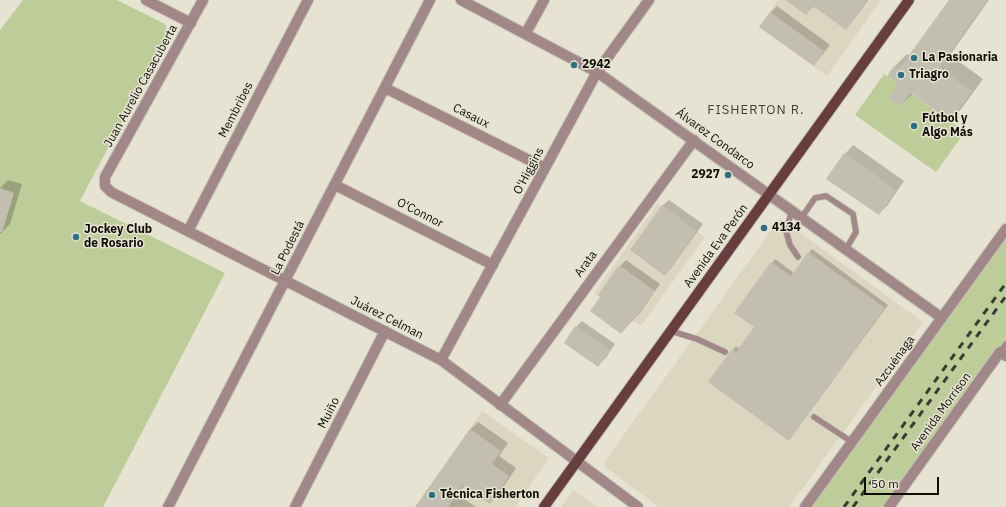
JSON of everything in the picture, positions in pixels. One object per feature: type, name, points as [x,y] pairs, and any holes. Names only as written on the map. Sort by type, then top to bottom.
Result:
[{"type":"main road","name":"Avenida Eva Perón","points":[[544,507],[909,0]]},
{"type":"street","points":[[146,0],[191,23]]},
{"type":"street","name":"Juan Aurelio Casacuberta","points":[[105,186],[105,177],[203,0]]},
{"type":"street","name":"Membribes","points":[[188,231],[308,0]]},
{"type":"street","name":"La Podestá","points":[[168,507],[430,0]]},
{"type":"street","name":"Álvarez Condarco","points":[[461,0],[598,72],[942,318]]},
{"type":"street","points":[[526,33],[544,0]]},
{"type":"street","name":"O'Higgins","points":[[441,360],[598,72],[649,0]]},
{"type":"street","name":"Casaux","points":[[385,88],[545,168]]},
{"type":"street","name":"Arata","points":[[500,405],[694,140]]},
{"type":"street","name":"O'Connor","points":[[335,185],[493,265]]},
{"type":"street","name":"Juárez Celman","points":[[105,186],[111,192],[441,360],[638,507]]},
{"type":"street","name":"Azcuénaga","points":[[805,507],[1006,229]]},
{"type":"street","name":"Muiño","points":[[295,507],[385,331]]},
{"type":"street","name":"Avenida Morrison","points":[[889,507],[1004,351]]},
{"type":"lane","points":[[802,217],[815,198],[826,196],[853,214],[856,232],[846,249]]},
{"type":"lane","points":[[792,210],[786,231],[790,245],[798,257]]},
{"type":"lane","points":[[671,332],[697,340],[725,352]]},
{"type":"lane","points":[[814,417],[852,442]]},
{"type":"shaded area","points":[[778,0],[881,0],[827,76],[759,27]]},
{"type":"shaded area","points":[[658,203],[705,237],[641,326],[594,293]]},
{"type":"shaded area","points":[[780,218],[923,322],[789,507],[659,507],[605,467],[605,461]]},
{"type":"shaded area","points":[[482,411],[549,458],[515,507],[415,507]]},
{"type":"shaded area","points":[[573,490],[598,507],[561,507]]},
{"type":"green space","name":"Jockey Club de Rosario","points":[[23,0],[117,0],[165,24],[168,34],[80,201],[225,273],[103,507],[0,507],[0,30]]},
{"type":"green space","name":"Fútbol y Algo Más","points":[[884,74],[965,132],[936,172],[855,115]]},
{"type":"green space","points":[[1006,229],[1006,356],[1001,352],[889,507],[805,507]]},
{"type":"building","points":[[785,0],[867,0],[846,30],[813,6],[806,15]]},
{"type":"building","points":[[949,0],[987,0],[939,68],[972,91],[950,121],[911,93],[900,107],[888,98],[898,84],[887,76],[894,66],[899,69]]},
{"type":"building","points":[[770,12],[824,51],[814,66],[759,27]]},
{"type":"building","points":[[844,153],[896,190],[879,215],[826,179]]},
{"type":"building","points":[[0,188],[14,193],[2,232],[0,232]]},
{"type":"building","points":[[662,205],[697,231],[665,276],[630,250]]},
{"type":"building","points":[[808,252],[885,308],[789,441],[708,382],[732,349],[736,352],[754,327],[734,313],[771,262],[791,276]]},
{"type":"building","points":[[619,265],[655,291],[633,321],[632,320],[621,334],[590,311],[600,297],[598,295]]},
{"type":"building","points":[[575,326],[610,350],[598,367],[564,343]]},
{"type":"building","points":[[470,429],[501,451],[492,464],[509,476],[490,504],[463,485],[448,507],[415,507]]},
{"type":"railway","points":[[844,507],[1006,283]]},
{"type":"railway","points":[[853,507],[1006,296]]},
{"type":"place","name":"La Pasionaria","points":[[914,58]]},
{"type":"place","name":"2942","points":[[574,65]]},
{"type":"place","name":"Triagro","points":[[901,75]]},
{"type":"place","name":"Fútbol y Algo Más","points":[[914,126]]},
{"type":"place","name":"2927","points":[[728,175]]},
{"type":"place","name":"4134","points":[[764,228]]},
{"type":"place","name":"Jockey Club de Rosario","points":[[76,237]]},
{"type":"place","name":"Técnica Fisherton","points":[[432,495]]},
{"type":"district","name":"FISHERTON R.","points":[[756,110]]}]
